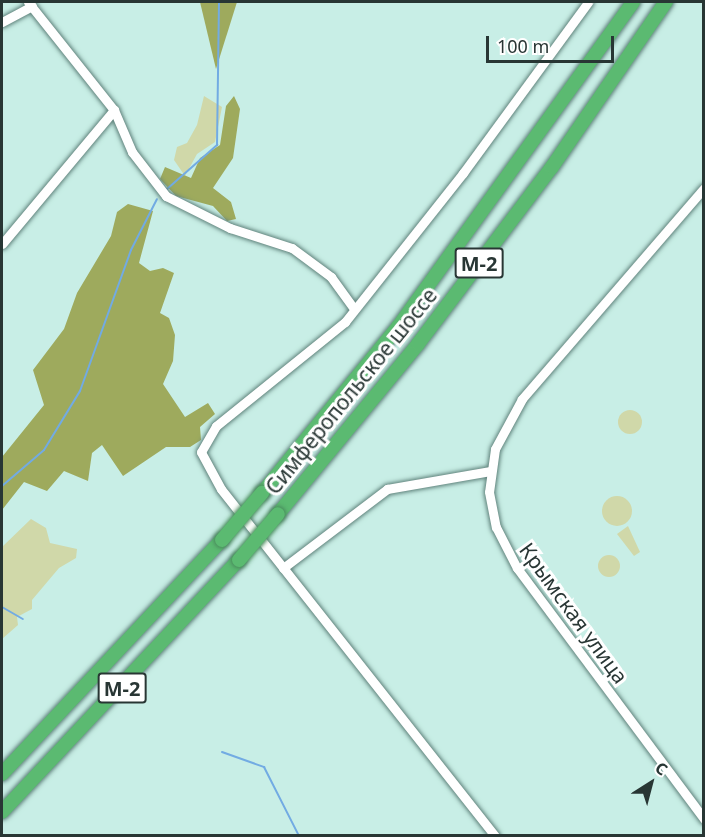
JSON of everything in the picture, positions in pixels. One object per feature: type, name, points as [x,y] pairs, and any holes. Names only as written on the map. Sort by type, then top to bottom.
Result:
[{"type":"highway","name":"Симферопольское шоссе","points":[[2,774],[222,540],[262,493],[405,317],[633,2]]},
{"type":"highway","name":"Симферопольское шоссе","points":[[2,812],[239,560],[418,344],[552,167],[666,2]]},
{"type":"street","points":[[495,836],[203,464],[203,443],[264,384],[333,334],[463,173],[588,2]]},
{"type":"street","points":[[2,22],[30,4],[114,110],[132,152],[166,196],[230,228],[292,248],[331,277],[354,309]]},
{"type":"street","points":[[2,244],[114,110]]},
{"type":"street","name":"Крымская улица","points":[[704,188],[522,399],[495,449],[490,471],[492,511],[517,568],[704,819]]},
{"type":"street","points":[[283,568],[387,489],[490,471]]},
{"type":"green space","points":[[200,2],[237,2],[216,69]]},
{"type":"green space","points":[[204,96],[222,107],[215,142],[197,154],[185,176],[174,160],[177,147],[187,143],[197,125]]},
{"type":"green space","points":[[234,96],[240,109],[233,158],[213,188],[231,202],[236,219],[227,221],[213,206],[176,196],[160,179],[165,167],[191,178],[200,158],[220,145],[226,106]]},
{"type":"green space","points":[[128,204],[153,211],[139,263],[150,271],[163,268],[174,273],[160,313],[169,318],[175,335],[173,361],[163,384],[185,417],[208,403],[215,414],[200,427],[201,440],[190,447],[166,447],[123,476],[102,445],[92,453],[88,481],[64,471],[47,491],[24,482],[2,510],[2,457],[44,405],[33,370],[64,329],[77,293],[111,236],[117,212]]},
{"type":"green space","points":[[630,410],[638,414],[642,422],[638,430],[630,434],[622,430],[618,422],[622,414]]},
{"type":"green space","points":[[617,496],[628,500],[632,511],[628,522],[617,526],[606,522],[602,511],[606,500]]},
{"type":"green space","points":[[31,519],[46,528],[50,543],[77,549],[76,558],[59,568],[32,600],[32,609],[17,617],[18,625],[2,639],[2,547]]},
{"type":"green space","points":[[628,526],[640,552],[634,556],[617,534]]},
{"type":"green space","points":[[609,555],[619,562],[620,566],[613,576],[609,577],[599,570],[598,566],[605,556]]},
{"type":"waterway","points":[[167,189],[217,145],[219,2]]},
{"type":"waterway","points":[[2,486],[44,450],[80,391],[131,250],[157,199]]},
{"type":"waterway","points":[[2,607],[23,619]]},
{"type":"waterway","points":[[222,752],[264,767],[299,836]]}]
